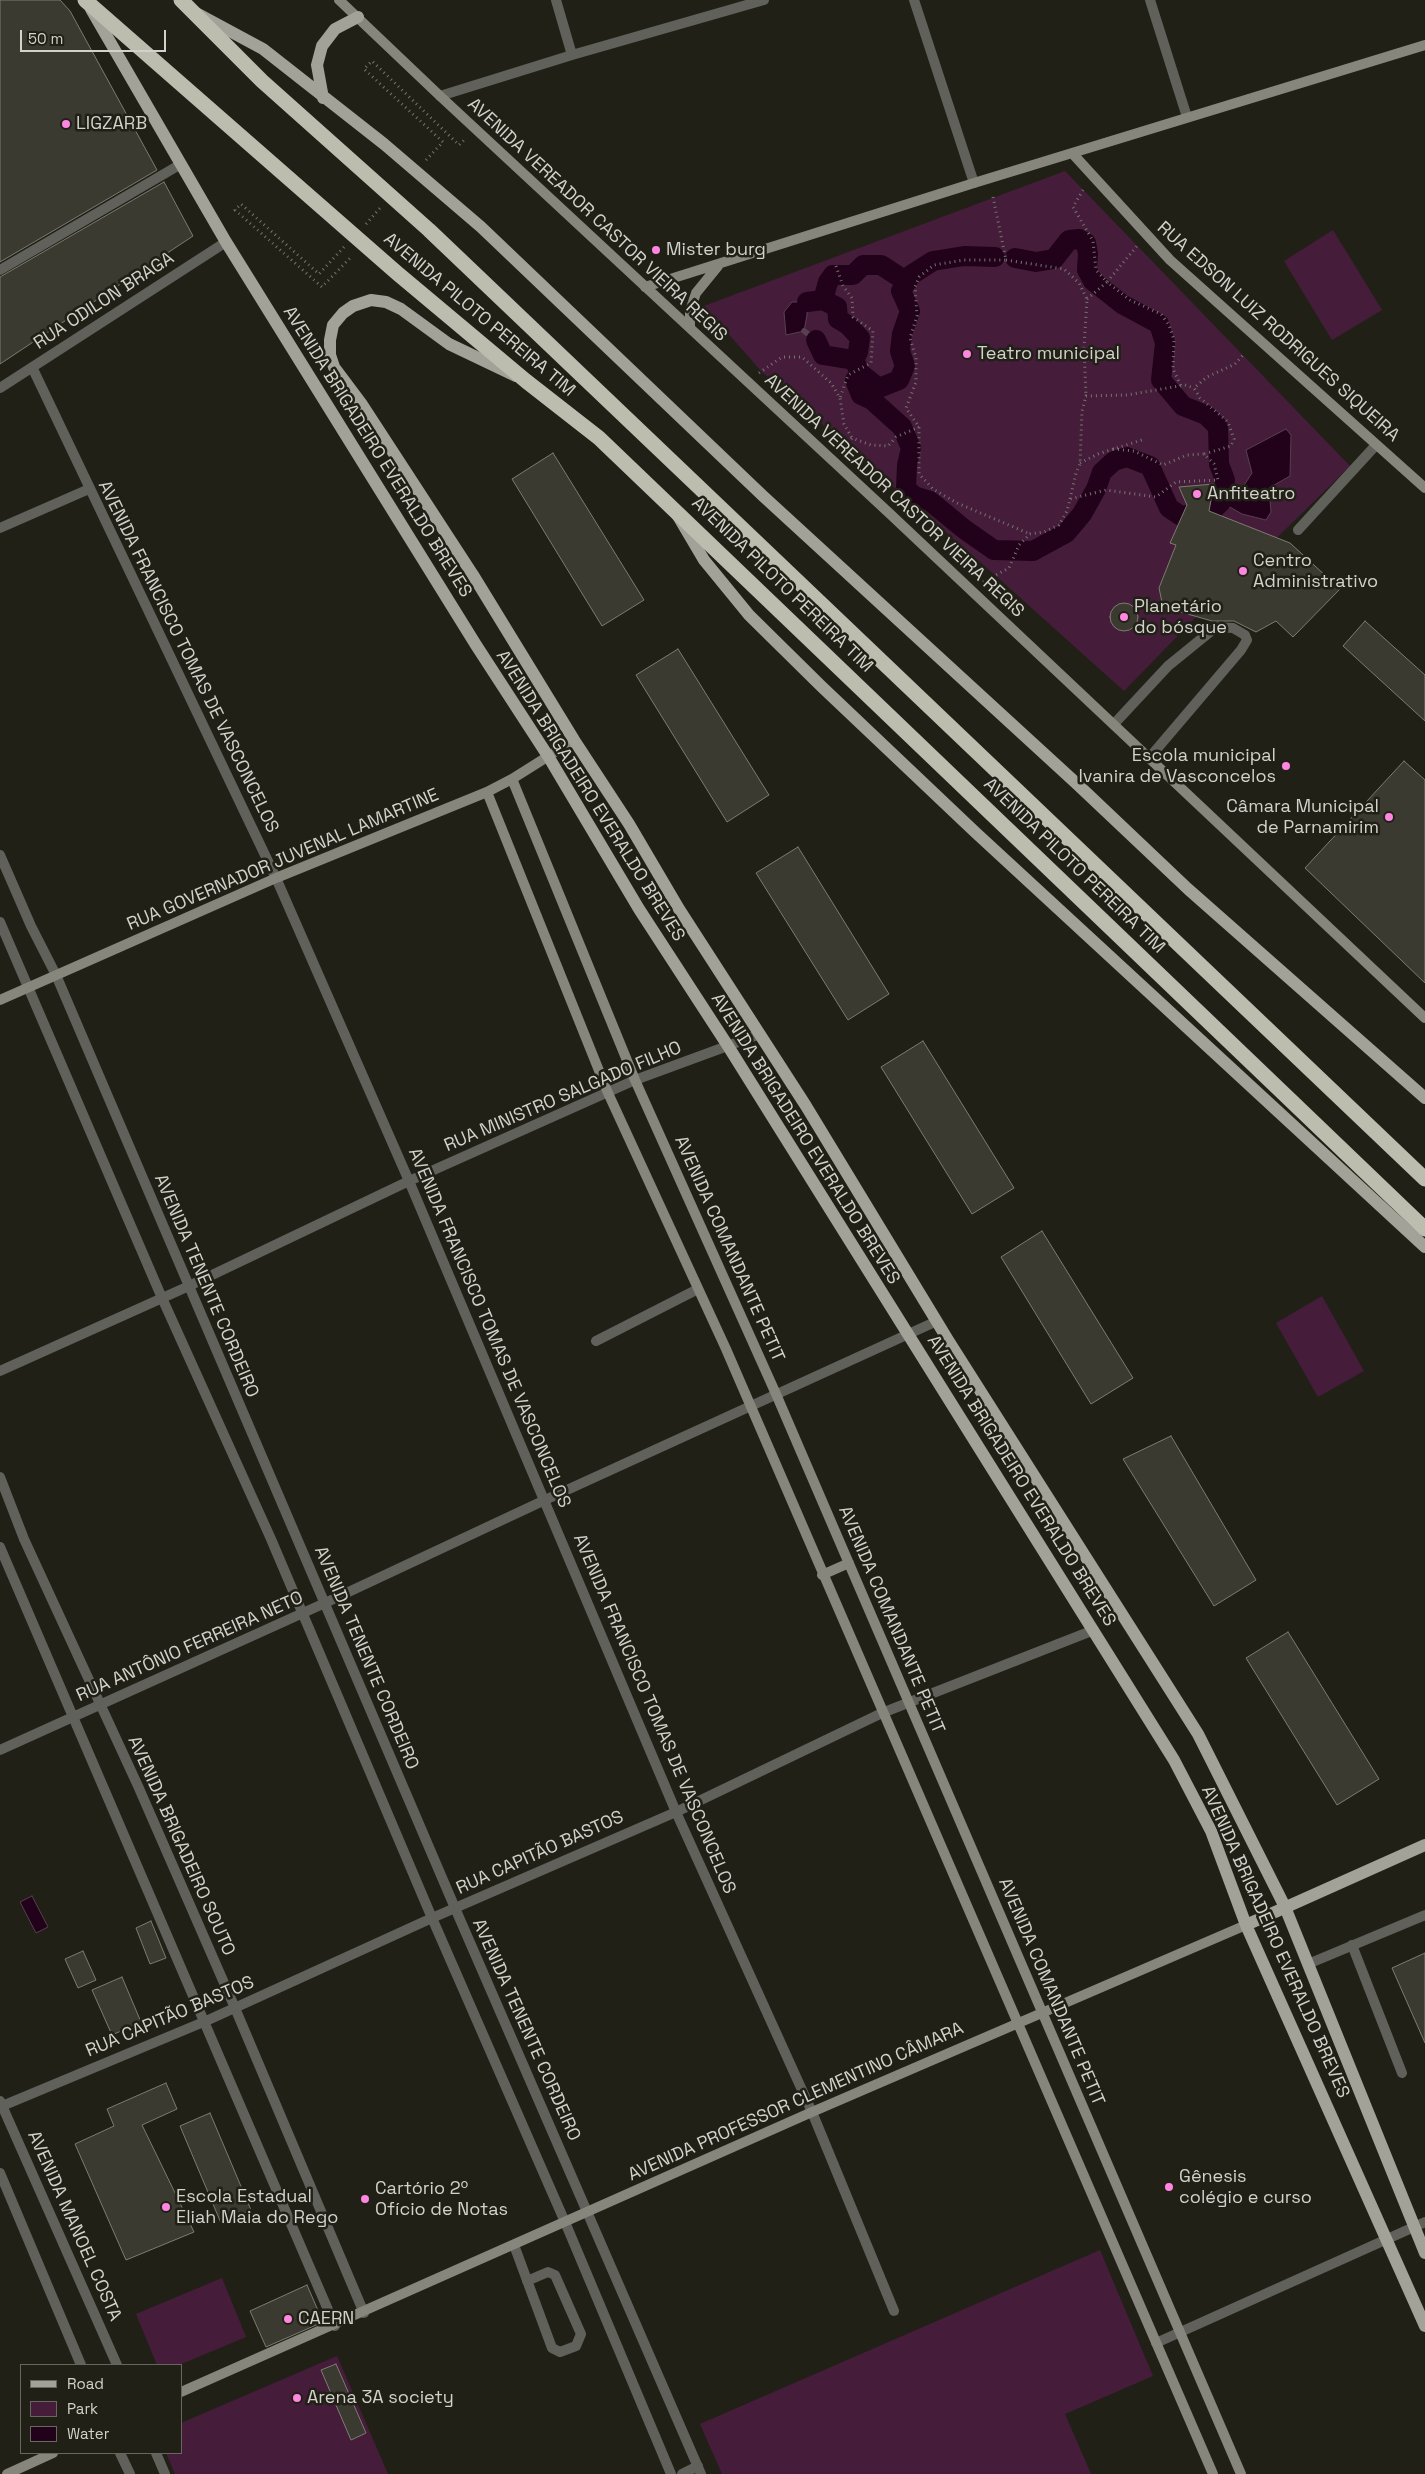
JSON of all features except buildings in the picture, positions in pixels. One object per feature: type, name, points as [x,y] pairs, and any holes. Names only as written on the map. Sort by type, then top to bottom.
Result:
[{"type":"highway","name":"AVENIDA PILOTO PEREIRA TIM","points":[[87,2],[363,244],[526,381],[599,438],[1425,1229]]},
{"type":"highway","name":"AVENIDA PILOTO PEREIRA TIM","points":[[186,5],[262,81],[429,230],[1047,821],[1425,1179]]},
{"type":"main road","name":"AVENIDA BRIGADEIRO EVERALDO BREVES","points":[[87,2],[226,242],[476,645],[548,756],[639,909],[728,1046],[1174,1760],[1211,1831],[1246,1924],[1425,2326]]},
{"type":"main road","points":[[186,5],[262,49],[384,144],[522,264],[763,496],[1076,783],[1188,889],[1425,1098]]},
{"type":"main road","points":[[323,98],[317,65],[322,46],[335,29],[358,17]]},
{"type":"main road","name":"AVENIDA BRIGADEIRO EVERALDO BREVES","points":[[526,381],[449,344],[401,309],[386,302],[371,300],[353,306],[343,313],[333,325],[330,355],[334,367],[361,403],[473,575],[937,1321],[1198,1734],[1285,1907],[1419,2224],[1425,2253]]},
{"type":"main road","points":[[673,507],[686,533],[704,560],[744,608],[821,686],[989,845],[1425,1247]]},
{"type":"main road","name":"AVENIDA PROFESSOR CLEMENTINO CÂMARA","points":[[1246,1924],[1425,1845]]},
{"type":"street","name":"AVENIDA VEREADOR CASTOR VIEIRA REGIS","points":[[339,0],[475,129],[970,588],[1425,1018]]},
{"type":"street","points":[[556,0],[572,55]]},
{"type":"street","points":[[440,96],[572,55],[764,0]]},
{"type":"street","points":[[914,0],[974,183]]},
{"type":"street","points":[[1150,0],[1187,117]]},
{"type":"street","points":[[645,287],[974,183],[1425,45]]},
{"type":"street","name":"RUA EDSON LUIZ RODRIGUES SIQUEIRA","points":[[1072,153],[1170,260],[1425,488]]},
{"type":"street","points":[[0,270],[181,164]]},
{"type":"street","name":"RUA ODILON BRAGA","points":[[0,388],[226,242]]},
{"type":"street","points":[[690,328],[690,311],[696,293],[721,263]]},
{"type":"street","name":"AVENIDA FRANCISCO TOMAS DE VASCONCELOS","points":[[32,367],[276,878],[409,1181],[676,1812],[812,2112],[894,2311]]},
{"type":"street","points":[[1298,530],[1376,445]]},
{"type":"street","points":[[0,528],[89,489]]},
{"type":"street","points":[[1114,724],[1168,666],[1216,627],[1233,628],[1244,634],[1247,640],[1241,650],[1150,757]]},
{"type":"street","name":"RUA GOVERNADOR JUVENAL LAMARTINE","points":[[0,1000],[276,878],[487,792],[512,780],[574,740]]},
{"type":"street","name":"AVENIDA COMANDANTE PETIT","points":[[512,780],[635,1080],[776,1394],[1241,2474]]},
{"type":"street","points":[[487,792],[608,1093],[750,1407],[1020,2024],[1213,2474]]},
{"type":"street","name":"AVENIDA TENENTE CORDEIRO","points":[[0,855],[31,926],[56,975],[455,1908],[699,2470]]},
{"type":"street","points":[[0,922],[162,1298],[271,1539],[432,1918],[565,2222],[671,2474]]},
{"type":"street","name":"RUA MINISTRO SALGADO FILHO","points":[[0,1371],[189,1286],[409,1181],[635,1080],[760,1034]]},
{"type":"street","points":[[596,1341],[698,1289]]},
{"type":"street","name":"RUA ANTÔNIO FERREIRA NETO","points":[[0,1750],[302,1614],[545,1500],[937,1321]]},
{"type":"street","name":"AVENIDA BRIGADEIRO SOUTO","points":[[0,1477],[24,1539],[235,2008],[364,2313]]},
{"type":"street","points":[[0,1547],[206,2021],[335,2326]]},
{"type":"street","points":[[822,1575],[849,1563]]},
{"type":"street","name":"RUA CAPITÃO BASTOS","points":[[1,2104],[206,2021],[432,1918],[676,1812],[882,1712],[1094,1630]]},
{"type":"street","points":[[1308,1964],[1425,1915]]},
{"type":"street","name":"AVENIDA PROFESSOR CLEMENTINO CÂMARA","points":[[182,2392],[335,2326],[812,2112],[1020,2024],[1246,1924]]},
{"type":"street","points":[[1352,1946],[1402,2073]]},
{"type":"street","name":"AVENIDA MANOEL COSTA","points":[[1,2104],[117,2364]]},
{"type":"street","points":[[0,2173],[81,2364]]},
{"type":"street","points":[[1156,2343],[1180,2334],[1419,2224]]},
{"type":"street","points":[[514,2245],[527,2281],[552,2348],[560,2352],[576,2346],[581,2334],[555,2274],[548,2272],[527,2281]]},
{"type":"street","points":[[7,2474],[51,2454]]},
{"type":"street","points":[[120,2454],[130,2474]]},
{"type":"street","points":[[156,2454],[165,2474]]},
{"type":"street","points":[[682,2474],[699,2470]]},
{"type":"path","points":[[443,142],[364,69],[372,61],[459,145],[475,129]]},
{"type":"path","points":[[1083,190],[1073,207],[1093,241],[1096,270],[1107,283],[1130,300],[1160,314],[1169,325],[1174,340],[1173,368],[1180,386]]},
{"type":"path","points":[[993,197],[1006,260]]},
{"type":"path","points":[[319,274],[241,204],[235,210],[322,286],[363,244]]},
{"type":"path","points":[[1088,298],[1107,283],[1137,246]]},
{"type":"path","points":[[964,260],[1006,260],[1064,269],[1079,283],[1088,298],[1084,347],[1086,396],[1082,411],[1080,464],[1076,473],[1067,512],[1058,525],[1044,532],[1030,534],[957,503],[933,489],[919,474],[918,428],[906,408],[916,382],[916,358],[910,338],[917,316],[915,287],[919,277],[934,266],[964,260]]},
{"type":"path","points":[[836,266],[843,286],[852,298],[853,317],[873,331],[871,363],[848,375],[840,398]]},
{"type":"path","points":[[1086,396],[1127,395],[1156,388],[1180,386],[1194,388],[1207,377],[1235,364],[1243,355]]},
{"type":"path","points":[[749,382],[782,357],[802,357],[831,383],[840,398],[844,424],[852,438],[871,445],[888,446],[896,437],[918,428]]},
{"type":"path","points":[[1113,449],[1134,451],[1163,465],[1187,455],[1204,454],[1230,446],[1234,439],[1228,422],[1200,398],[1194,388]]},
{"type":"path","points":[[831,459],[852,438]]},
{"type":"path","points":[[1080,464],[1098,454],[1145,439]]},
{"type":"path","points":[[1071,498],[1106,490],[1156,497],[1176,482],[1218,480],[1214,464],[1204,454]]},
{"type":"path","points":[[970,588],[1009,568],[1019,545],[1030,534]]},
{"type":"green space","points":[[1065,171],[1350,466],[1196,617],[1124,691],[996,576],[761,371],[704,306]]},
{"type":"green space","points":[[1333,230],[1382,310],[1332,340],[1284,261]]},
{"type":"green space","points":[[1322,1296],[1364,1371],[1318,1397],[1276,1323]]},
{"type":"green space","points":[[1100,2250],[1153,2376],[1065,2414],[1091,2474],[722,2474],[700,2424]]},
{"type":"green space","points":[[222,2278],[246,2337],[181,2364],[157,2364],[136,2314]]},
{"type":"green space","name":"Arena 3A society","points":[[337,2356],[388,2474],[175,2474],[166,2454],[182,2454],[182,2423]]},
{"type":"water","points":[[792,302],[807,302],[807,315],[804,331],[786,335],[784,312]]},
{"type":"water","points":[[1286,429],[1291,435],[1290,476],[1269,488],[1271,512],[1266,520],[1242,514],[1221,502],[1223,489],[1243,487],[1252,473],[1246,450]]},
{"type":"water","points":[[32,1896],[48,1927],[36,1933],[20,1902]]},
{"type":"waterway","points":[[860,373],[855,380],[861,395],[872,400],[902,427],[911,448],[907,465],[906,488],[914,496],[930,501],[964,529],[994,550],[1033,551],[1066,533],[1082,514],[1096,489],[1102,472],[1114,461],[1127,457],[1150,466],[1169,508],[1181,516],[1212,511],[1221,502],[1225,480],[1219,464],[1218,427],[1206,415],[1183,406],[1161,380],[1165,343],[1159,324],[1122,304],[1093,281],[1087,270],[1088,254],[1086,243],[1079,239],[1069,240],[1054,259],[1036,262],[1015,258]]},
{"type":"waterway","points":[[816,340],[823,355],[854,360],[860,373],[879,388],[899,380],[905,366],[900,351],[902,334],[910,311],[901,291],[911,275],[933,261],[964,256],[995,257]]},
{"type":"waterway","points":[[823,300],[828,282],[833,275],[853,275],[863,265],[881,265],[908,281]]},
{"type":"waterway","points":[[807,302],[823,300],[837,307],[838,319],[848,325],[860,338],[858,352],[854,360]]},
{"type":"waterway","points":[[804,331],[816,340]]},
{"type":"place","name":"LIGZARB","points":[[66,124]]},
{"type":"place","name":"Mister burg","points":[[656,250]]},
{"type":"place","name":"Teatro municipal","points":[[967,354]]},
{"type":"place","name":"Anfiteatro","points":[[1197,494]]},
{"type":"place","name":"Centro Administrativo","points":[[1243,571]]},
{"type":"place","name":"Planetário do bósque","points":[[1124,617]]},
{"type":"place","name":"Escola municipal Ivanira de Vasconcelos","points":[[1286,766]]},
{"type":"place","name":"Câmara Municipal de Parnamirim","points":[[1389,817]]},
{"type":"place","name":"Gênesis colégio e curso","points":[[1169,2187]]},
{"type":"place","name":"Cartório 2º Ofício de Notas","points":[[365,2199]]},
{"type":"place","name":"Escola Estadual Eliah Maia do Rego","points":[[166,2207]]},
{"type":"place","name":"CAERN","points":[[288,2319]]},
{"type":"place","name":"Arena 3A society","points":[[297,2398]]}]
